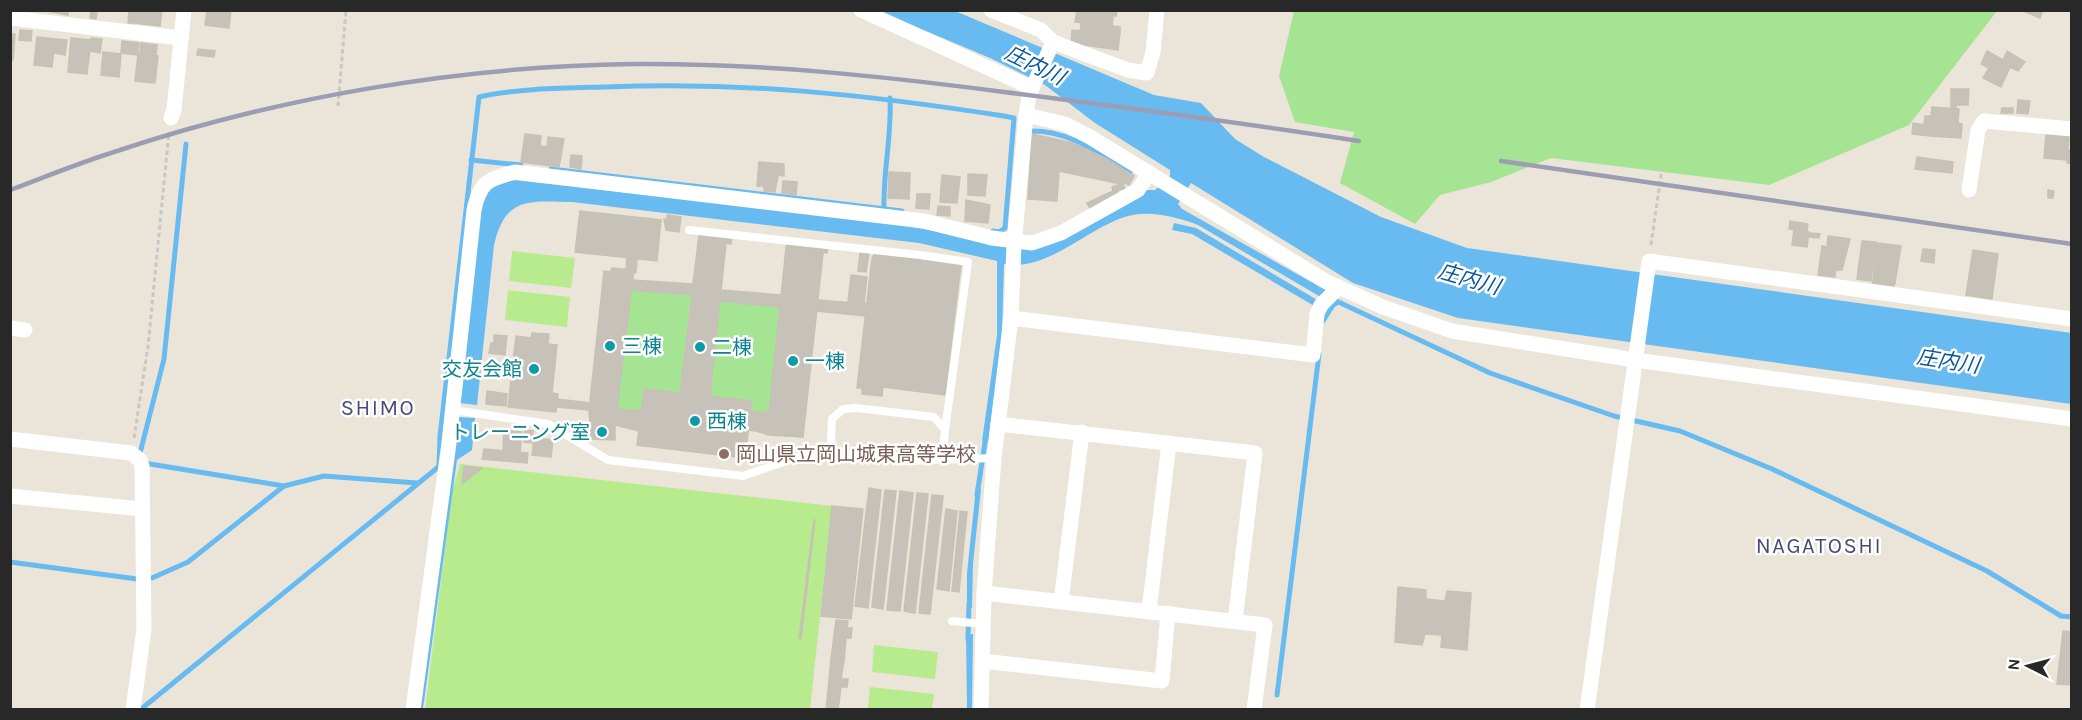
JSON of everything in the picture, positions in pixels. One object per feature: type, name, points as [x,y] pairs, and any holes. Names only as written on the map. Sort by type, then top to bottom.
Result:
[{"type":"street","points":[[171,118],[184,10]]},
{"type":"street","points":[[861,10],[1033,85]]},
{"type":"street","points":[[991,10],[1041,30],[1051,45],[1128,70],[1147,73],[1153,52],[1157,10]]},
{"type":"street","points":[[10,18],[181,38]]},
{"type":"street","points":[[981,710],[982,661],[979,623],[984,593],[988,458],[998,424],[1011,318],[1026,115],[1033,85],[1051,45]]},
{"type":"street","points":[[1026,115],[1065,124],[1150,178],[1185,195],[1296,264],[1333,293],[1383,307],[1452,331],[2072,419]]},
{"type":"street","points":[[1969,190],[1978,130],[1984,121],[2072,129]]},
{"type":"street","points":[[413,710],[444,475],[456,410],[474,210],[483,186],[490,179],[515,172],[924,221],[1015,244],[1032,243],[1061,233],[1138,190],[1150,178]]},
{"type":"street","points":[[1587,710],[1648,264],[2072,319]]},
{"type":"street","points":[[1011,318],[1312,355],[1317,314],[1333,293]]},
{"type":"street","points":[[998,424],[1255,453],[1235,621]]},
{"type":"street","points":[[1062,602],[1082,432]]},
{"type":"street","points":[[10,439],[137,459],[142,509],[144,629],[133,707]]},
{"type":"street","points":[[1149,611],[1169,443]]},
{"type":"street","points":[[10,496],[142,509]]},
{"type":"street","points":[[984,593],[1265,625],[1254,710]]},
{"type":"street","points":[[982,661],[1162,681],[1168,613]]},
{"type":"lane","points":[[689,230],[968,262],[942,460]]},
{"type":"lane","points":[[836,453],[831,441],[832,419],[843,409],[934,417],[945,430]]},
{"type":"lane","points":[[456,410],[548,424],[608,460],[743,476],[807,454],[836,453],[907,461],[988,458]]},
{"type":"lane","points":[[952,621],[979,623]]},
{"type":"path","points":[[338,106],[346,10]]},
{"type":"path","points":[[137,459],[171,118]]},
{"type":"path","points":[[1648,264],[1662,168]]},
{"type":"green space","points":[[1294,10],[1997,11],[1909,125],[1769,185],[1551,158],[1491,182],[1440,195],[1415,224],[1340,183],[1354,132],[1295,122],[1279,76]]},
{"type":"green space","points":[[512,251],[575,258],[571,288],[509,281]]},
{"type":"green space","points":[[508,290],[570,297],[567,327],[505,320]]},
{"type":"green space","points":[[631,290],[691,295],[680,393],[644,389],[641,411],[617,409]]},
{"type":"green space","points":[[720,301],[780,307],[769,412],[752,411],[752,401],[710,396]]},
{"type":"green space","points":[[460,464],[832,506],[810,709],[425,710],[452,493]]},
{"type":"green space","points":[[874,645],[938,652],[935,679],[872,672]]},
{"type":"green space","points":[[870,687],[934,694],[932,709],[868,709]]},
{"type":"water","name":"庄内川","points":[[876,10],[955,11],[1154,95],[1201,103],[1235,139],[1264,157],[1381,217],[1467,248],[2072,333],[2071,404],[1458,318],[1353,283],[1191,183],[1178,204],[1182,209],[1329,292],[1324,299],[1198,225],[1158,215],[1141,214],[1118,219],[1038,261],[1021,265],[1004,264],[1002,334],[988,442],[982,441],[997,335],[997,261],[919,243],[572,202],[532,202],[512,210],[505,217],[494,245],[477,405],[459,403],[481,199],[495,183],[514,180],[803,213],[915,227],[993,244],[1025,247],[1143,190],[1155,190],[1170,176],[1170,170],[1095,123],[1045,85],[990,58]]},
{"type":"water","points":[[1174,223],[1196,228],[1319,301],[1316,307],[1192,234],[1172,230]]},
{"type":"water","points":[[458,417],[475,418],[472,450],[457,460],[423,709],[419,710],[440,449],[455,441]]},
{"type":"water","points":[[976,488],[981,489],[973,564],[972,608],[967,607],[967,573]]},
{"type":"water","points":[[966,634],[973,634],[972,709],[967,709]]},
{"type":"building","points":[[42,10],[68,10],[68,15]]},
{"type":"building","points":[[129,10],[136,10],[135,23],[128,23]]},
{"type":"building","points":[[136,10],[162,10],[160,26],[135,23]]},
{"type":"building","points":[[207,10],[231,10],[229,28],[205,25]]},
{"type":"building","points":[[1077,10],[1117,10],[1116,16],[1113,16],[1112,26],[1075,22]]},
{"type":"building","points":[[2021,10],[2043,10],[2040,18]]},
{"type":"building","points":[[91,12],[97,13],[96,19],[90,18]]},
{"type":"building","points":[[1081,22],[1120,27],[1120,33],[1109,32],[1109,29],[1081,26]]},
{"type":"building","points":[[1081,26],[1109,29],[1109,32],[1120,33],[1118,50],[1071,43],[1072,30],[1080,31]]},
{"type":"building","points":[[20,30],[32,31],[31,41],[19,40]]},
{"type":"building","points":[[10,34],[15,34],[13,60],[10,60]]},
{"type":"building","points":[[37,37],[55,39],[52,67],[34,65]]},
{"type":"building","points":[[71,38],[91,40],[87,74],[68,72]]},
{"type":"building","points":[[91,38],[102,39],[100,53],[90,51]]},
{"type":"building","points":[[55,39],[67,40],[65,55],[54,53]]},
{"type":"building","points":[[122,41],[139,43],[138,55],[121,53]]},
{"type":"building","points":[[141,43],[157,45],[156,55],[140,54]]},
{"type":"building","points":[[198,49],[215,51],[214,57],[197,55]]},
{"type":"building","points":[[1987,51],[2003,60],[2007,51],[2025,62],[2018,71],[2010,67],[2001,87],[1983,78],[1989,68],[1981,64]]},
{"type":"building","points":[[103,52],[121,54],[119,77],[101,75]]},
{"type":"building","points":[[138,54],[158,56],[155,83],[135,81]]},
{"type":"building","points":[[1951,89],[1969,89],[1968,105],[1956,105],[1956,108],[1951,108]]},
{"type":"building","points":[[2018,100],[2030,101],[2028,114],[2017,113]]},
{"type":"building","points":[[1932,107],[1959,109],[1958,123],[1962,124],[1961,138],[1931,136],[1932,126],[1924,125],[1925,116],[1931,116]]},
{"type":"building","points":[[2002,108],[2013,108],[2013,113],[2001,113]]},
{"type":"building","points":[[1913,123],[1931,126],[1930,136],[1912,134]]},
{"type":"building","points":[[525,134],[541,136],[540,146],[547,147],[548,137],[564,139],[559,167],[521,162]]},
{"type":"building","points":[[1032,134],[1073,143],[1107,159],[1134,176],[1129,185],[1121,181],[1121,184],[1059,171],[1057,201],[1028,199]]},
{"type":"building","points":[[2046,134],[2069,136],[2067,160],[2044,158]]},
{"type":"building","points":[[2068,150],[2072,150],[2072,164],[2067,163]]},
{"type":"building","points":[[571,155],[582,156],[581,169],[570,167]]},
{"type":"building","points":[[1917,157],[1953,162],[1952,173],[1915,169]]},
{"type":"building","points":[[759,162],[784,164],[784,176],[778,175],[775,192],[764,191],[764,186],[757,186]]},
{"type":"building","points":[[889,172],[910,173],[909,199],[888,198]]},
{"type":"building","points":[[968,174],[987,175],[985,196],[968,195]]},
{"type":"building","points":[[942,175],[960,177],[957,203],[940,202]]},
{"type":"building","points":[[783,181],[797,182],[796,195],[782,193]]},
{"type":"building","points":[[1123,183],[1125,189],[1113,191],[1112,187]]},
{"type":"building","points":[[1117,189],[1120,195],[1091,210],[1087,203]]},
{"type":"building","points":[[2048,190],[2054,191],[2053,198],[2048,198]]},
{"type":"building","points":[[917,194],[930,194],[929,209],[916,208]]},
{"type":"building","points":[[966,200],[990,205],[988,223],[965,221]]},
{"type":"building","points":[[938,206],[950,207],[950,216],[937,215]]},
{"type":"building","points":[[580,211],[661,220],[657,261],[575,252]]},
{"type":"building","points":[[667,215],[681,217],[679,232],[666,230],[664,219],[667,220]]},
{"type":"building","points":[[1790,221],[1808,224],[1807,231],[1789,229]]},
{"type":"building","points":[[1794,230],[1809,232],[1807,247],[1792,245]]},
{"type":"building","points":[[1810,233],[1820,234],[1819,238],[1809,237]]},
{"type":"building","name":"二棟","points":[[699,234],[732,237],[731,244],[726,243],[710,396],[680,393]]},
{"type":"building","points":[[1828,236],[1850,239],[1842,270],[1836,270],[1835,277],[1818,275],[1822,246],[1827,247]]},
{"type":"building","points":[[1862,241],[1876,242],[1871,281],[1857,279]]},
{"type":"building","points":[[787,243],[828,247],[827,253],[786,248]]},
{"type":"building","points":[[1877,243],[1901,246],[1895,283],[1873,280]]},
{"type":"building","name":"一棟","points":[[786,248],[823,253],[803,437],[768,435],[760,432],[762,412],[769,412]]},
{"type":"building","points":[[1923,249],[1935,250],[1934,263],[1921,261]]},
{"type":"building","points":[[1973,250],[1998,254],[1992,299],[1966,295]]},
{"type":"building","points":[[860,253],[869,254],[866,272],[858,271]]},
{"type":"building","points":[[875,254],[961,265],[945,395],[883,387],[882,396],[862,394],[862,388],[857,388],[872,258]]},
{"type":"building","points":[[627,258],[637,259],[636,273],[626,269]]},
{"type":"building","name":"三棟","points":[[612,268],[634,270],[615,425],[590,422],[589,410],[604,271],[610,272]]},
{"type":"building","points":[[851,275],[867,277],[864,304],[848,302]]},
{"type":"building","points":[[632,280],[692,284],[691,295],[631,290]]},
{"type":"building","points":[[1873,280],[1895,283],[1894,286],[1873,283]]},
{"type":"building","points":[[721,290],[781,295],[780,307],[720,301]]},
{"type":"building","points":[[818,300],[867,304],[865,316],[817,311]]},
{"type":"building","name":"交友会館","points":[[532,333],[549,334],[548,344],[557,345],[552,393],[558,394],[556,412],[508,407],[516,336],[531,338]]},
{"type":"building","points":[[494,335],[507,336],[506,344],[494,343]]},
{"type":"building","points":[[491,343],[506,344],[505,355],[489,353]]},
{"type":"building","name":"西棟","points":[[644,389],[752,401],[745,458],[637,445]]},
{"type":"building","points":[[487,391],[507,394],[506,406],[486,404]]},
{"type":"building","points":[[557,399],[590,403],[589,410],[557,407]]},
{"type":"building","points":[[617,409],[641,411],[639,431],[615,425]]},
{"type":"building","points":[[752,411],[762,412],[760,432],[749,430]]},
{"type":"building","name":"トレーニング室","points":[[590,422],[615,425],[615,440],[588,439]]},
{"type":"building","points":[[778,422],[804,425],[803,437],[777,434]]},
{"type":"building","points":[[504,430],[522,432],[520,452],[503,450]]},
{"type":"building","points":[[525,430],[533,431],[532,443],[524,442]]},
{"type":"building","points":[[534,438],[553,440],[551,457],[532,455]]},
{"type":"building","points":[[484,449],[528,453],[527,463],[482,459]]},
{"type":"building","points":[[464,466],[482,468],[462,484]]},
{"type":"building","points":[[869,488],[881,490],[868,608],[855,606]]},
{"type":"building","points":[[885,490],[896,491],[883,609],[872,607]]},
{"type":"building","points":[[900,491],[913,493],[900,611],[887,610]]},
{"type":"building","points":[[917,493],[928,494],[915,613],[904,611]]},
{"type":"building","points":[[932,495],[943,496],[930,614],[919,613]]},
{"type":"building","points":[[832,506],[863,509],[851,619],[821,616]]},
{"type":"building","points":[[946,509],[957,511],[949,591],[937,589]]},
{"type":"building","points":[[960,511],[967,512],[959,592],[952,591]]},
{"type":"building","points":[[815,520],[801,639],[799,638]]},
{"type":"building","points":[[1398,587],[1426,590],[1426,599],[1445,601],[1447,591],[1471,593],[1467,650],[1441,647],[1442,635],[1425,634],[1422,645],[1395,642]]},
{"type":"building","points":[[836,620],[848,621],[847,628],[852,628],[851,638],[846,638],[844,661],[831,659]]},
{"type":"building","points":[[2063,631],[2072,632],[2072,685],[2057,684]]},
{"type":"building","points":[[831,659],[844,661],[841,679],[848,679],[847,687],[841,687],[838,710],[826,710]]},
{"type":"waterway","points":[[439,465],[440,436],[479,97],[557,88],[707,86],[855,96],[1014,118],[1005,228],[999,232],[993,231]]},
{"type":"waterway","points":[[884,208],[890,98]]},
{"type":"waterway","points":[[1030,135],[1030,131],[1044,132],[1070,138],[1131,171]]},
{"type":"waterway","points":[[139,457],[164,359],[186,144]]},
{"type":"waterway","points":[[471,160],[521,165]]},
{"type":"waterway","points":[[551,169],[902,211]]},
{"type":"waterway","points":[[1332,299],[1490,373],[1614,416],[1680,431],[1772,469],[1987,571],[2061,616],[2072,617]]},
{"type":"waterway","points":[[1323,321],[1333,305],[1338,302]]},
{"type":"waterway","points":[[1277,695],[1319,354]]},
{"type":"waterway","points":[[977,495],[986,436]]},
{"type":"waterway","points":[[144,463],[284,486],[324,476],[417,483]]},
{"type":"waterway","points":[[140,710],[442,464]]},
{"type":"waterway","points":[[152,578],[188,562],[284,486]]},
{"type":"waterway","points":[[10,562],[137,579]]},
{"type":"waterway","points":[[968,639],[969,603]]},
{"type":"railway","points":[[10,190],[88,161],[240,115],[371,88],[437,78],[569,66],[681,64],[774,68],[866,76],[1093,103],[1359,141]]},
{"type":"railway","points":[[1501,161],[2072,244]]},
{"type":"place","name":"三棟","points":[[610,346]]},
{"type":"place","name":"二棟","points":[[700,347]]},
{"type":"place","name":"一棟","points":[[793,361]]},
{"type":"place","name":"交友会館","points":[[534,369]]},
{"type":"place","name":"西棟","points":[[695,421]]},
{"type":"place","name":"トレーニング室","points":[[602,432]]},
{"type":"place","name":"岡山県立岡山城東高等学校","points":[[724,454]]},
{"type":"district","name":"SHIMO","points":[[378,408]]},
{"type":"district","name":"NAGATOSHI","points":[[1819,546]]}]
